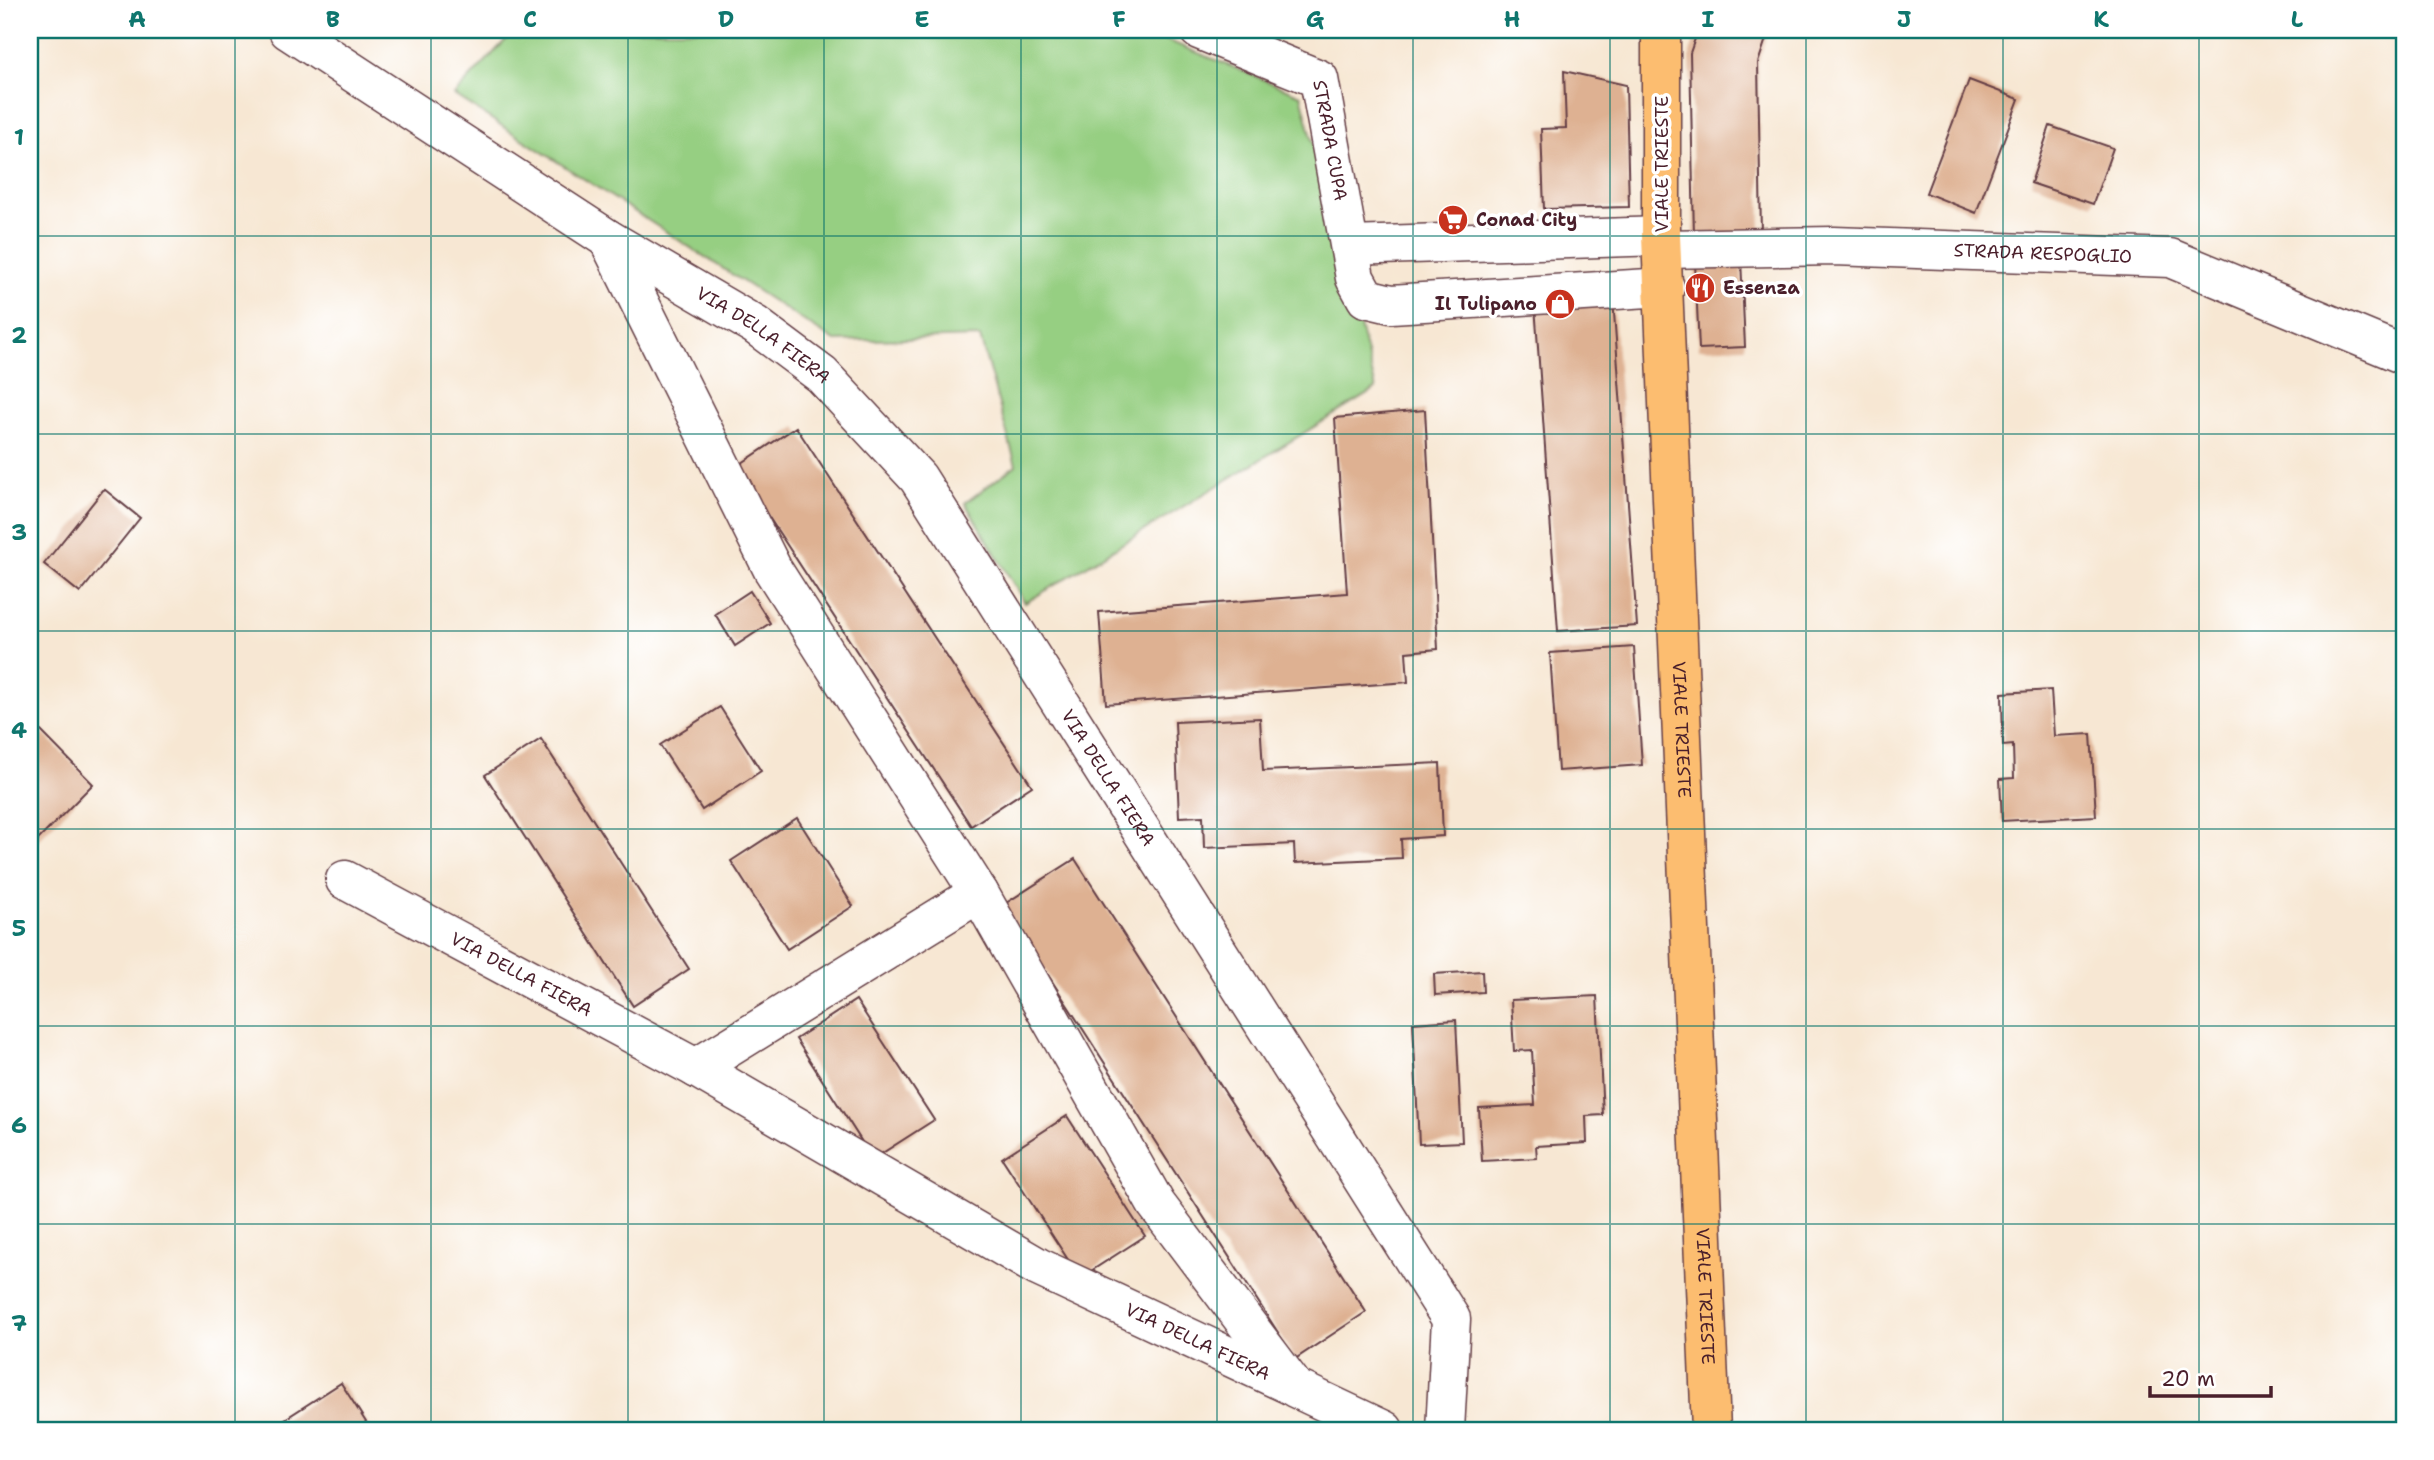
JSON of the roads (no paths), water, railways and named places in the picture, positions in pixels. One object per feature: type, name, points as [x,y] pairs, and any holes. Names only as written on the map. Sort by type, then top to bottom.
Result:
[{"type":"main road","name":"VIALE TRIESTE","points":[[1656,31],[1662,243],[1711,1430]]},
{"type":"street","name":"VIA DELLA FIERA","points":[[288,30],[608,239],[755,325],[822,375],[918,478],[1451,1319],[1445,1430]]},
{"type":"street","name":"STRADA CUPA","points":[[1199,30],[1319,79],[1350,246]]},
{"type":"street","name":"VIA DELLA FIERA","points":[[608,239],[773,570],[979,892],[1156,1205],[1296,1388]]},
{"type":"street","name":"STRADA RESPOGLIO","points":[[1350,246],[1662,243],[2170,258],[2404,355]]},
{"type":"street","points":[[1350,246],[1360,291],[1376,303],[1665,287]]},
{"type":"street","name":"VIA DELLA FIERA","points":[[345,880],[696,1068],[1038,1268],[1384,1430]]},
{"type":"street","points":[[696,1068],[979,892]]},
{"type":"place","name":"Conad City","points":[[1453,220]]},
{"type":"place","name":"Essenza","points":[[1700,288]]},
{"type":"place","name":"Il Tulipano","points":[[1560,304]]}]
